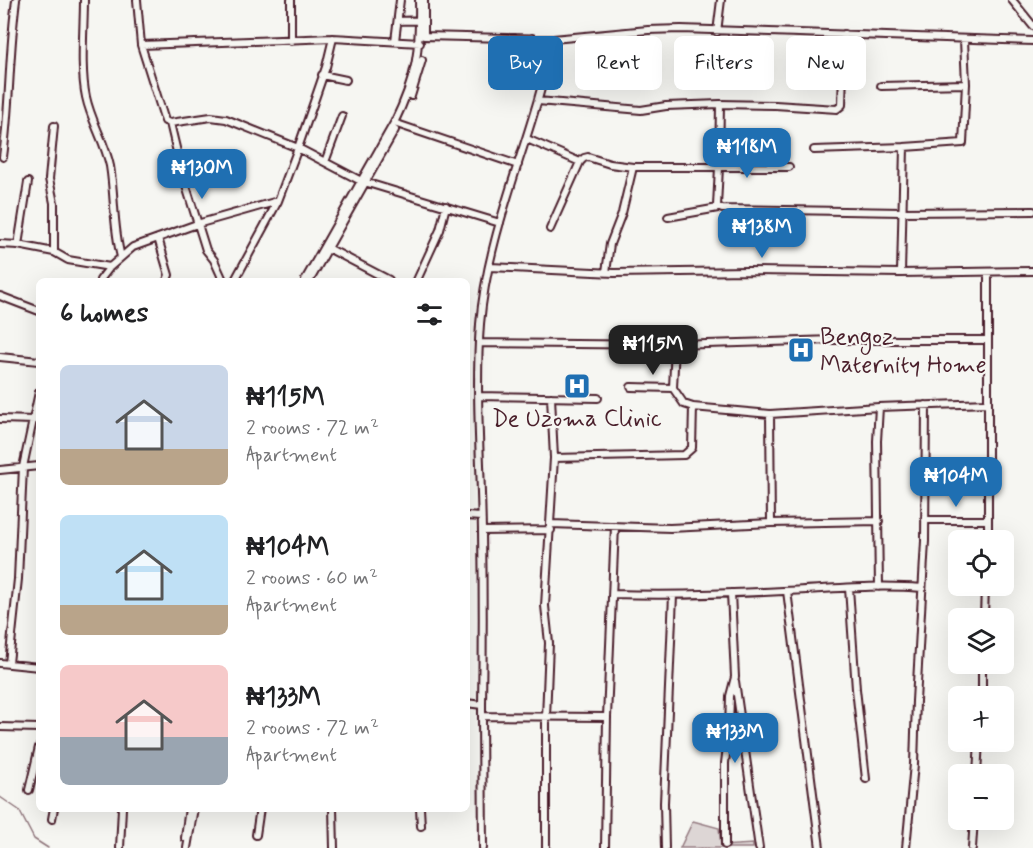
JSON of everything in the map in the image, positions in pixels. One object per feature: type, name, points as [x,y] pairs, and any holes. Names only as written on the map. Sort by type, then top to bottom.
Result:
[{"type":"street","points":[[3,157],[8,122],[11,47],[16,0]]},
{"type":"street","points":[[84,0],[86,97],[110,166],[115,227],[122,258]]},
{"type":"street","points":[[137,0],[141,45],[162,117],[170,123],[197,224],[206,250],[214,260],[222,278]]},
{"type":"street","points":[[291,0],[291,41]]},
{"type":"street","points":[[395,41],[400,0]]},
{"type":"street","points":[[396,124],[412,80],[420,43],[422,0]]},
{"type":"street","points":[[717,32],[721,0]]},
{"type":"street","points":[[1012,0],[1033,26]]},
{"type":"street","points":[[398,21],[422,20]]},
{"type":"street","points":[[311,278],[417,82],[424,36],[422,20]]},
{"type":"street","points":[[563,38],[648,30],[1033,41]]},
{"type":"street","points":[[538,101],[641,111],[666,106],[720,104],[841,108],[844,34]]},
{"type":"street","points":[[424,36],[488,37]]},
{"type":"street","points":[[141,45],[333,38],[420,43]]},
{"type":"street","points":[[236,278],[278,201],[298,148],[333,38]]},
{"type":"street","points":[[814,150],[904,147],[963,142],[966,84],[964,40]]},
{"type":"street","points":[[322,75],[346,80]]},
{"type":"street","points":[[881,86],[966,84]]},
{"type":"street","points":[[483,848],[480,325],[500,223],[541,90]]},
{"type":"street","points":[[718,208],[716,203],[720,104]]},
{"type":"street","points":[[326,162],[342,116]]},
{"type":"street","points":[[170,123],[211,117],[226,119],[298,148],[364,181],[500,223]]},
{"type":"street","points":[[396,124],[518,165]]},
{"type":"street","points":[[54,126],[50,179],[54,203],[54,252]]},
{"type":"street","points":[[526,139],[580,162]]},
{"type":"street","points":[[901,273],[904,147]]},
{"type":"street","points":[[550,229],[580,162],[584,158],[633,167],[789,167]]},
{"type":"street","points":[[606,272],[610,244],[622,213],[633,167]]},
{"type":"street","points":[[18,245],[28,182]]},
{"type":"street","points":[[102,278],[110,267],[133,247],[197,224],[278,201]]},
{"type":"street","points":[[418,278],[440,230],[446,206]]},
{"type":"street","points":[[668,217],[718,208],[780,211],[1033,211]]},
{"type":"street","points":[[158,238],[170,275],[168,278]]},
{"type":"street","points":[[0,244],[54,252],[68,260],[110,267]]},
{"type":"street","points":[[306,278],[327,247]]},
{"type":"street","points":[[327,247],[385,278]]},
{"type":"street","points":[[490,267],[606,272],[1033,271]]},
{"type":"street","points":[[988,272],[988,530]]},
{"type":"street","points":[[0,296],[36,309]]},
{"type":"street","points":[[480,344],[675,345],[833,340],[987,340]]},
{"type":"street","points":[[675,345],[674,388],[684,404],[693,407],[770,414],[879,406],[988,403]]},
{"type":"street","points":[[0,357],[36,361]]},
{"type":"street","points":[[631,387],[674,388]]},
{"type":"street","points":[[479,396],[598,398]]},
{"type":"street","points":[[546,848],[546,718],[549,643],[545,606],[554,458],[551,397]]},
{"type":"street","points":[[906,848],[914,764],[922,588],[926,405]]},
{"type":"street","points":[[879,406],[877,441],[879,587]]},
{"type":"street","points":[[554,458],[684,455],[692,448],[693,407]]},
{"type":"street","points":[[9,663],[18,579],[23,467],[36,409]]},
{"type":"street","points":[[770,414],[771,523]]},
{"type":"street","points":[[0,419],[34,420]]},
{"type":"street","points":[[0,470],[36,466]]},
{"type":"street","points":[[470,516],[481,517]]},
{"type":"street","points":[[925,520],[988,520]]},
{"type":"street","points":[[482,531],[551,527],[670,528],[879,521]]},
{"type":"street","points":[[605,848],[607,717],[615,526]]},
{"type":"street","points":[[613,594],[673,595],[817,588],[922,588]]},
{"type":"street","points":[[849,588],[856,689],[866,779]]},
{"type":"street","points":[[787,591],[820,848]]},
{"type":"street","points":[[731,593],[735,677],[759,848]]},
{"type":"street","points":[[665,848],[664,803],[673,595]]},
{"type":"street","points":[[0,663],[36,667]]},
{"type":"street","points":[[725,845],[725,763],[730,696],[735,677]]},
{"type":"street","points":[[470,704],[482,705]]},
{"type":"street","points":[[482,717],[607,717]]},
{"type":"street","points":[[0,728],[36,728]]},
{"type":"street","points":[[29,790],[36,760]]},
{"type":"street","points":[[52,819],[53,812]]},
{"type":"street","points":[[120,848],[122,812]]},
{"type":"street","points":[[185,848],[189,812]]},
{"type":"street","points":[[185,848],[193,812]]},
{"type":"street","points":[[256,835],[259,812]]},
{"type":"street","points":[[333,812],[334,848]]},
{"type":"street","points":[[420,812],[421,826]]},
{"type":"street","points":[[972,848],[973,830]]},
{"type":"shaded area","points":[[693,821],[719,828],[721,846],[753,844],[753,848],[680,848]]},
{"type":"waterway","points":[[0,797],[19,810],[34,839],[48,848]]},
{"type":"place","name":"Bengoz Maternity Home","points":[[801,350]]},
{"type":"place","name":"De Uzoma Clinic","points":[[577,386]]}]
